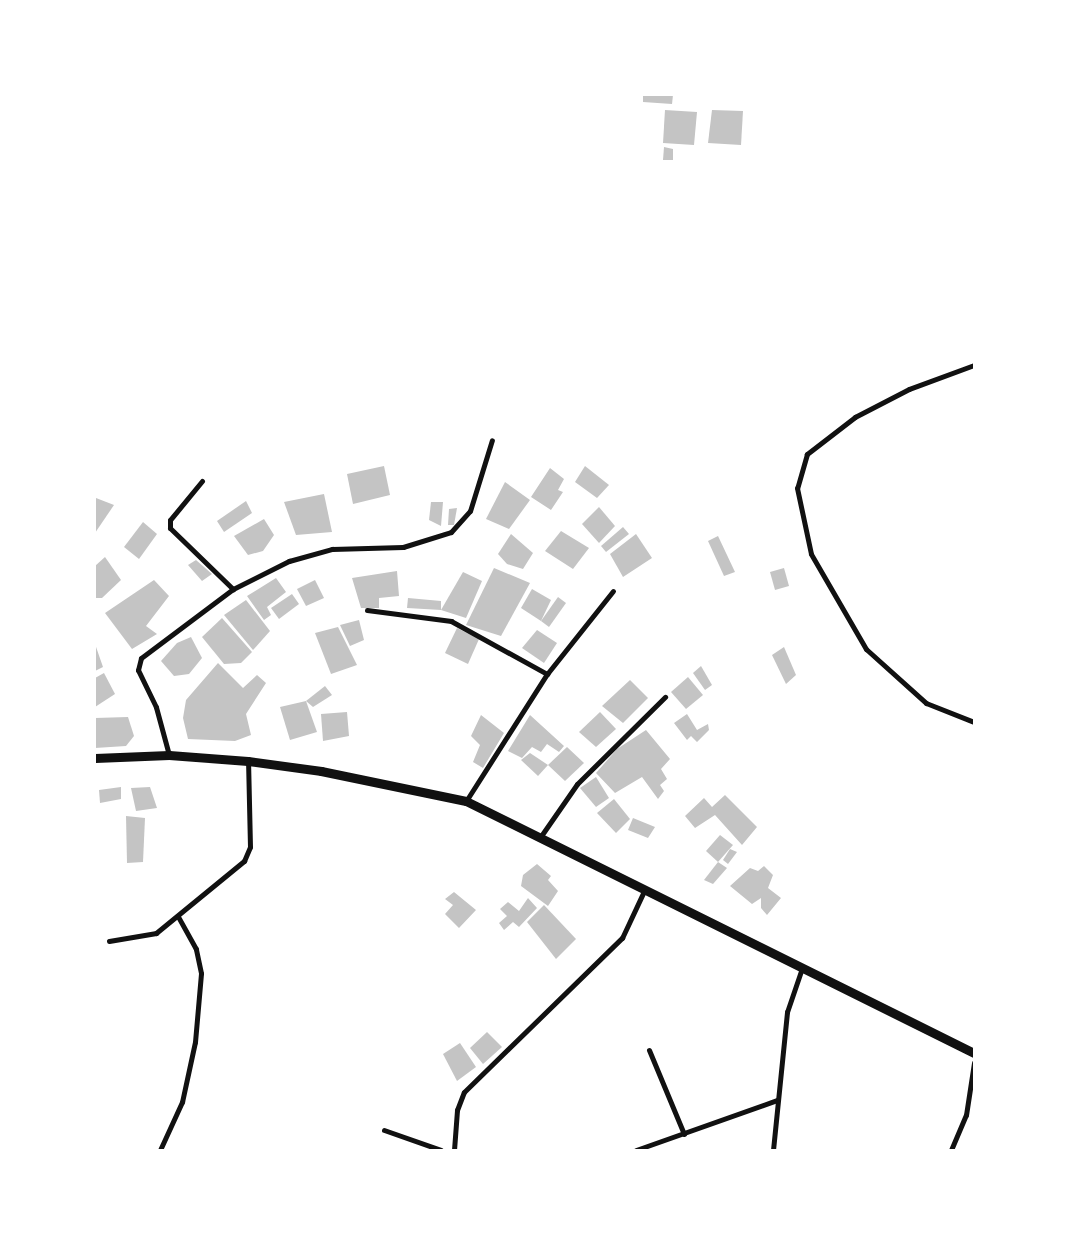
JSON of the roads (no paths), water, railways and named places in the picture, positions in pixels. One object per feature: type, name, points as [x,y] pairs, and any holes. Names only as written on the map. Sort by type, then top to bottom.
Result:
[{"type":"highway","points":[[95,758],[169,756],[248,761],[321,771],[466,801],[541,836],[644,890],[974,1054]]},
{"type":"street","points":[[974,365],[909,389],[855,416],[807,454],[797,488],[811,554],[866,649],[926,703],[974,722]]},
{"type":"street","points":[[169,756],[138,664],[233,589],[289,561],[332,549],[402,547],[451,532],[470,511],[492,440]]},
{"type":"street","points":[[202,481],[170,520],[170,528],[233,589]]},
{"type":"street","points":[[466,801],[547,674],[613,591]]},
{"type":"street","points":[[368,610],[451,621],[547,674]]},
{"type":"street","points":[[541,836],[577,784],[664,697]]},
{"type":"street","points":[[110,941],[156,933],[178,917],[248,855],[248,761]]},
{"type":"street","points":[[454,1150],[457,1110],[464,1092],[622,938],[644,890]]},
{"type":"street","points":[[160,1150],[182,1102],[195,1042],[200,973],[196,948],[178,917]]},
{"type":"street","points":[[773,1150],[787,1012],[802,968]]},
{"type":"street","points":[[649,1050],[684,1134]]},
{"type":"street","points":[[951,1150],[966,1115],[974,1063]]},
{"type":"street","points":[[636,1150],[777,1100]]},
{"type":"street","points":[[384,1130],[442,1150]]}]
